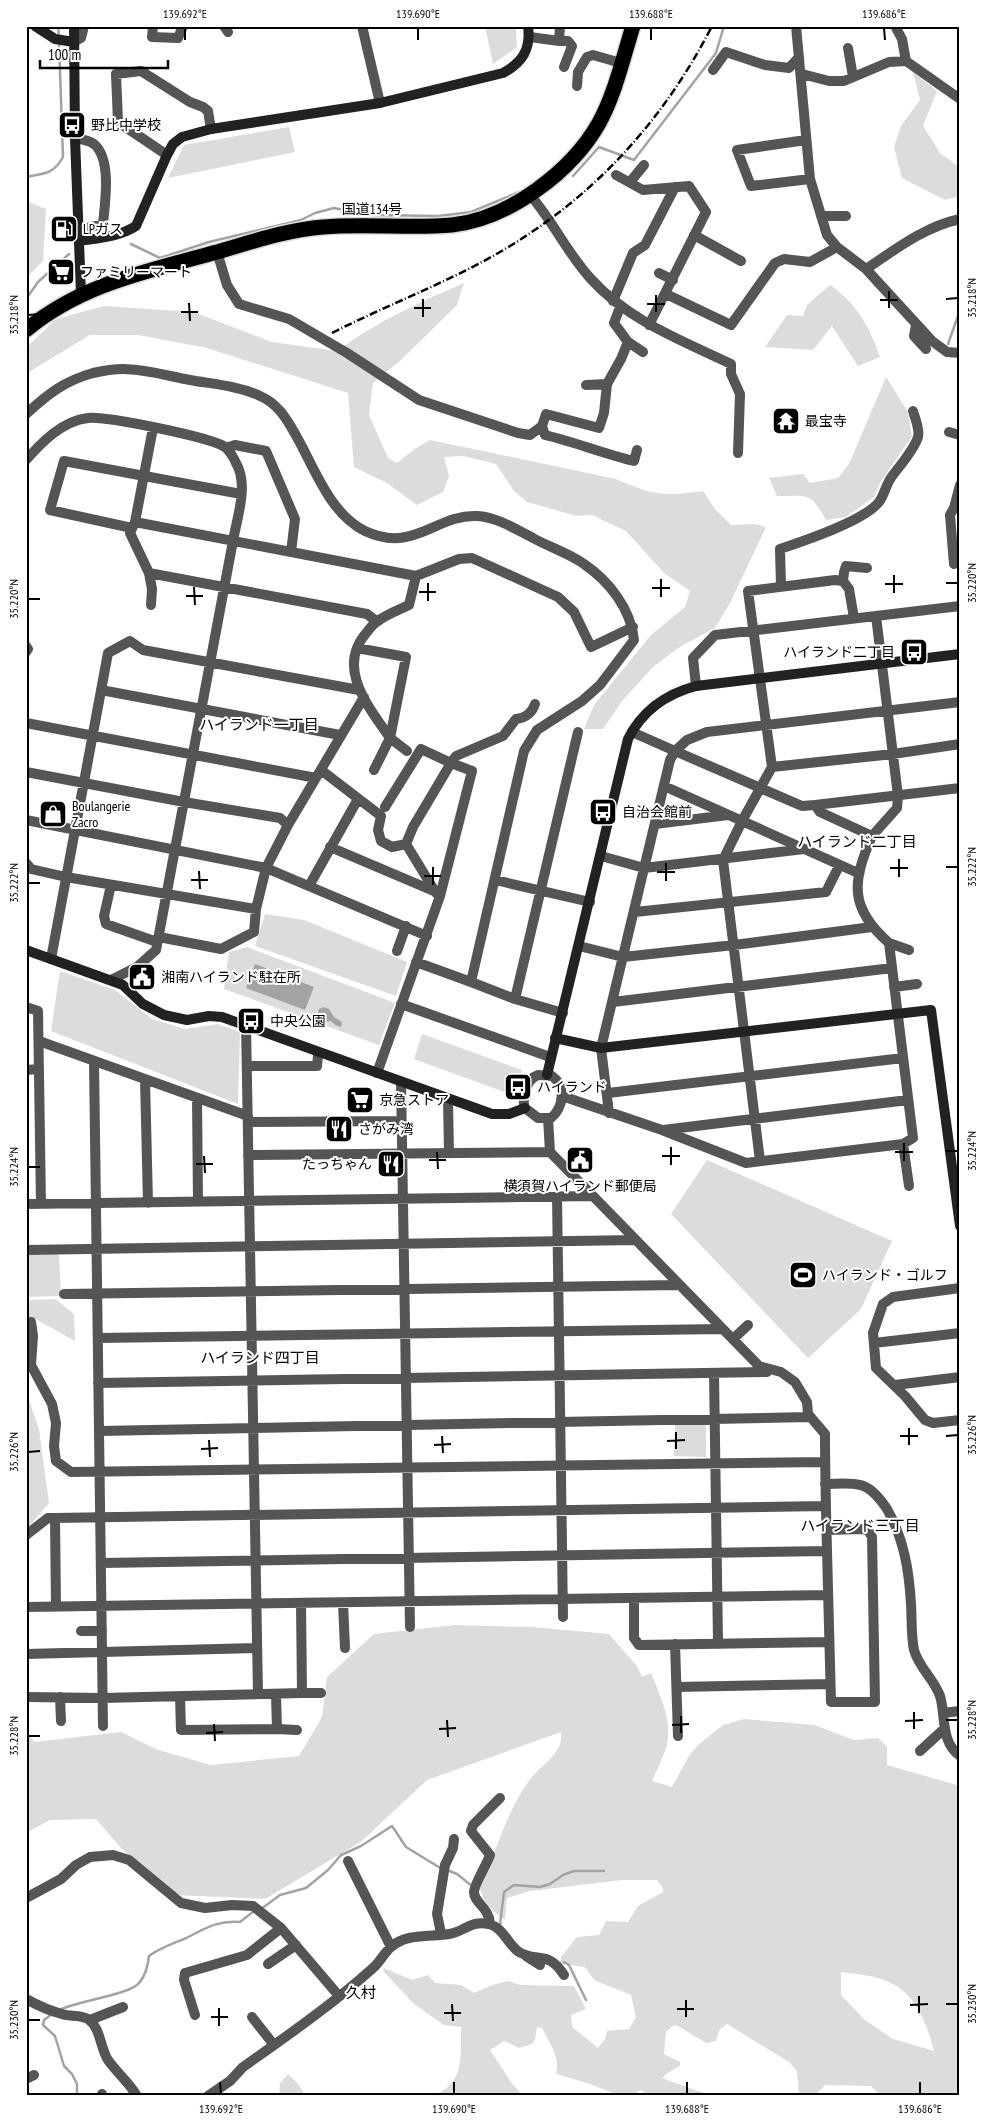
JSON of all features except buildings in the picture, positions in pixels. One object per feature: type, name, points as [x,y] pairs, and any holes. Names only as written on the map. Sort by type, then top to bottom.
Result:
[{"type":"highway","name":"国道134号","points":[[26,330],[59,306],[105,284],[287,232],[322,227],[453,225],[483,217],[530,194],[545,185],[588,140],[600,121],[633,26]]},
{"type":"street","points":[[35,26],[59,40],[74,42],[81,38],[84,26]]},
{"type":"street","points":[[74,26],[75,138],[81,294]]},
{"type":"street","points":[[153,26],[152,37],[178,38],[183,26]]},
{"type":"street","points":[[362,26],[380,103]]},
{"type":"street","points":[[79,241],[115,235],[136,226],[167,155],[173,144],[182,137],[211,129],[380,103],[504,73],[516,66],[526,54],[530,37],[528,26]]},
{"type":"street","points":[[559,41],[560,26]]},
{"type":"street","points":[[796,26],[802,74],[810,179],[827,235],[837,247],[866,269],[916,326],[932,341],[947,352],[960,353]]},
{"type":"street","points":[[895,26],[902,39],[906,62]]},
{"type":"street","points":[[530,37],[568,42],[572,46],[564,67]]},
{"type":"street","points":[[848,48],[853,77]]},
{"type":"street","points":[[713,70],[726,52],[766,65],[789,68],[800,57]]},
{"type":"street","points":[[577,86],[578,72],[586,57],[593,55],[621,63]]},
{"type":"street","points":[[802,74],[844,81],[889,62],[906,62],[960,99]]},
{"type":"street","points":[[167,155],[118,122],[116,74],[141,71],[149,74],[190,102],[208,111],[211,129]]},
{"type":"street","points":[[75,138],[95,145],[103,156],[105,167],[102,224],[78,230]]},
{"type":"street","points":[[806,140],[737,150],[751,186],[810,179]]},
{"type":"street","points":[[630,182],[644,165]]},
{"type":"street","points":[[616,174],[643,190],[689,186],[706,212],[649,325]]},
{"type":"street","points":[[644,352],[628,342],[614,323],[617,304],[633,253],[645,245],[674,187]]},
{"type":"street","points":[[530,194],[589,278],[617,304],[649,325],[731,364],[732,374],[740,394],[738,453]]},
{"type":"street","points":[[821,216],[846,216]]},
{"type":"street","points":[[866,269],[923,231],[960,219]]},
{"type":"street","points":[[694,235],[742,261]]},
{"type":"street","points":[[666,294],[731,325],[775,263],[784,259],[810,262],[837,247]]},
{"type":"street","points":[[217,252],[226,285],[239,304],[289,319],[347,353],[419,400],[518,433],[530,435],[542,426]]},
{"type":"street","points":[[659,272],[672,280]]},
{"type":"street","points":[[916,326],[914,336],[926,349]]},
{"type":"street","points":[[628,342],[607,384],[604,414],[599,428],[546,414],[542,426],[544,435],[569,441],[608,455],[634,461],[637,450]]},
{"type":"street","points":[[26,414],[50,393],[70,380],[95,372],[123,369],[207,383],[260,396],[280,410],[315,474],[341,510],[365,530],[385,538],[404,537],[422,534],[459,518],[478,516],[494,519],[583,563],[602,578],[624,606],[633,628],[634,640],[600,685],[582,701],[537,730],[524,751],[471,982]]},
{"type":"street","points":[[586,385],[607,384]]},
{"type":"street","points":[[781,586],[780,549],[861,516],[879,502],[887,482],[903,462],[918,436],[918,427],[913,411]]},
{"type":"street","points":[[26,460],[41,442],[66,425],[88,418],[199,437],[226,448],[237,463],[242,478],[225,588],[156,950],[137,967],[111,980]]},
{"type":"street","points":[[569,441],[574,422]]},
{"type":"street","points":[[151,605],[152,589],[148,573],[130,533],[134,525],[153,428]]},
{"type":"street","points":[[949,432],[960,435]]},
{"type":"street","points":[[226,448],[235,445],[266,451],[295,519],[291,552]]},
{"type":"street","points":[[241,494],[64,462],[50,510],[233,541],[416,576],[459,559],[472,558],[558,598],[574,612],[591,647],[633,628]]},
{"type":"street","points":[[954,564],[950,515],[954,508],[960,485]]},
{"type":"street","points":[[843,581],[846,566],[867,568]]},
{"type":"street","points":[[148,573],[367,614],[376,621]]},
{"type":"street","points":[[407,751],[390,738],[361,693],[353,669],[359,641],[376,621],[409,605],[416,576]]},
{"type":"street","points":[[760,1161],[723,860],[742,820],[772,767],[748,591],[835,580],[843,581],[849,589],[854,618]]},
{"type":"street","points":[[696,686],[692,658],[715,635],[960,606]]},
{"type":"street","points":[[876,616],[898,796],[897,808],[872,836],[858,873],[860,903],[872,927],[889,943],[909,950]]},
{"type":"street","points":[[51,959],[108,653],[130,641],[143,650],[361,693]]},
{"type":"street","points":[[26,646],[28,649],[26,652]]},
{"type":"street","points":[[357,648],[406,657],[390,738],[374,770]]},
{"type":"street","points":[[547,1075],[550,1056],[563,1013],[628,739],[641,718],[659,702],[677,692],[696,686],[960,654]]},
{"type":"street","points":[[100,690],[340,735]]},
{"type":"street","points":[[111,885],[104,916],[106,924],[158,939],[220,949],[254,932],[256,909],[266,868],[288,825],[340,735],[361,693]]},
{"type":"street","points":[[609,1113],[601,1048],[670,760],[675,750],[696,734],[766,724],[960,702]]},
{"type":"street","points":[[406,844],[413,827],[456,756],[503,736],[516,719],[521,719],[532,711],[535,704]]},
{"type":"street","points":[[26,724],[193,755],[318,774],[381,816],[378,830],[381,841],[392,847],[406,844]]},
{"type":"street","points":[[515,999],[578,732]]},
{"type":"street","points":[[632,732],[802,806],[960,788]]},
{"type":"street","points":[[772,767],[893,754],[960,744]]},
{"type":"street","points":[[377,1073],[427,936],[472,771],[421,749],[385,807]]},
{"type":"street","points":[[26,772],[280,818],[288,825]]},
{"type":"street","points":[[664,786],[858,873]]},
{"type":"street","points":[[308,886],[358,799]]},
{"type":"street","points":[[815,805],[820,812],[872,836]]},
{"type":"street","points":[[655,824],[729,815]]},
{"type":"street","points":[[26,820],[266,868],[427,936]]},
{"type":"street","points":[[406,844],[438,894]]},
{"type":"street","points":[[330,847],[438,894]]},
{"type":"street","points":[[601,856],[644,868],[804,849]]},
{"type":"street","points":[[26,864],[31,870],[66,877],[256,909]]},
{"type":"street","points":[[635,912],[826,892],[839,866]]},
{"type":"street","points":[[495,880],[590,902]]},
{"type":"street","points":[[397,951],[406,926]]},
{"type":"street","points":[[579,946],[623,957],[872,927]]},
{"type":"street","points":[[562,1096],[662,1130],[746,1163],[902,1144],[913,1138],[889,943]]},
{"type":"street","points":[[26,950],[111,980],[128,988],[152,1011],[164,1015],[187,1020],[217,1016],[485,1112],[498,1115],[509,1114],[525,1108]]},
{"type":"street","points":[[416,962],[515,999],[563,1013]]},
{"type":"street","points":[[613,1002],[892,968]]},
{"type":"street","points":[[894,987],[917,984]]},
{"type":"street","points":[[401,1004],[550,1056]]},
{"type":"street","points":[[26,1007],[38,1011],[41,1204]]},
{"type":"street","points":[[555,1038],[601,1048],[931,1010],[960,1226]]},
{"type":"street","points":[[246,1025],[258,1694]]},
{"type":"street","points":[[39,1041],[197,1098],[248,1119],[402,1121]]},
{"type":"street","points":[[247,1066],[317,1066],[318,1056]]},
{"type":"street","points":[[608,1093],[903,1058]]},
{"type":"street","points":[[94,1060],[103,1726]]},
{"type":"street","points":[[26,1070],[39,1070]]},
{"type":"street","points":[[547,1075],[560,1084],[562,1096],[556,1113],[548,1118],[538,1118],[525,1108],[524,1096],[531,1079],[535,1076],[547,1075]]},
{"type":"street","points":[[145,1079],[148,1202]]},
{"type":"street","points":[[401,1082],[410,1627]]},
{"type":"street","points":[[197,1098],[198,1202]]},
{"type":"street","points":[[448,1099],[449,1153]]},
{"type":"street","points":[[662,1130],[908,1100]]},
{"type":"street","points":[[548,1118],[550,1152],[759,1366],[781,1372],[795,1382],[806,1402],[810,1417],[825,1434],[826,1530],[831,1702],[875,1702],[872,1536],[868,1530],[864,1529],[826,1530]]},
{"type":"street","points":[[902,1144],[909,1186]]},
{"type":"street","points":[[248,1155],[550,1152]]},
{"type":"street","points":[[557,1196],[563,1617]]},
{"type":"street","points":[[26,1204],[592,1196]]},
{"type":"street","points":[[26,1250],[635,1240]]},
{"type":"street","points":[[64,1294],[679,1284]]},
{"type":"street","points":[[960,1288],[894,1297],[883,1304],[873,1333],[876,1368],[925,1420],[933,1423],[960,1420]]},
{"type":"street","points":[[26,1322],[31,1322],[33,1336],[31,1365],[52,1404],[56,1424],[54,1446],[56,1461],[71,1472],[825,1462]]},
{"type":"street","points":[[733,1339],[748,1324]]},
{"type":"street","points":[[98,1338],[723,1329]]},
{"type":"street","points":[[874,1343],[960,1333]]},
{"type":"street","points":[[98,1383],[781,1372]]},
{"type":"street","points":[[714,1373],[718,1642]]},
{"type":"street","points":[[894,1385],[960,1377]]},
{"type":"street","points":[[99,1431],[810,1417]]},
{"type":"street","points":[[825,1484],[861,1485],[880,1498],[892,1518],[904,1547],[910,1584],[914,1649],[922,1667],[932,1680],[940,1696],[944,1729],[956,1753],[960,1756]]},
{"type":"street","points":[[26,1535],[48,1518],[826,1506]]},
{"type":"street","points":[[55,1518],[56,1607]]},
{"type":"street","points":[[101,1562],[827,1551]]},
{"type":"street","points":[[26,1608],[828,1595]]},
{"type":"street","points":[[634,1598],[634,1638],[639,1645],[718,1642],[829,1642]]},
{"type":"street","points":[[301,1603],[302,1693]]},
{"type":"street","points":[[343,1603],[345,1648]]},
{"type":"street","points":[[81,1631],[102,1631]]},
{"type":"street","points":[[675,1644],[678,1736]]},
{"type":"street","points":[[26,1654],[257,1648]]},
{"type":"street","points":[[677,1687],[830,1684]]},
{"type":"street","points":[[26,1697],[103,1698],[320,1693]]},
{"type":"street","points":[[276,1695],[277,1729]]},
{"type":"street","points":[[180,1696],[181,1730],[298,1730]]},
{"type":"street","points":[[60,1697],[61,1721]]},
{"type":"street","points":[[943,1713],[960,1711]]},
{"type":"street","points":[[920,1751],[944,1729]]},
{"type":"street","points":[[490,1924],[489,1916],[475,1899],[474,1892],[490,1855],[472,1831],[472,1828],[500,1798]]},
{"type":"street","points":[[442,1934],[437,1914],[438,1902],[445,1865],[453,1848],[454,1839]]},
{"type":"street","points":[[26,1898],[62,1879],[76,1865],[90,1857],[113,1855],[129,1860],[181,1903],[205,1908],[232,1905],[253,1906],[281,1928],[339,1996]]},
{"type":"street","points":[[348,1861],[391,1947]]},
{"type":"street","points":[[208,2096],[230,2081],[243,2067],[339,1996],[374,1967],[391,1947],[416,1936],[450,1934],[471,1923],[490,1924],[501,1931],[513,1947],[540,1965]]},
{"type":"street","points":[[195,2015],[184,1980],[184,1973],[247,1955],[281,1928]]},
{"type":"street","points":[[268,1964],[296,1945]]},
{"type":"street","points":[[521,1953],[542,1957],[556,1963],[564,1975]]},
{"type":"street","points":[[26,1999],[64,2015],[79,2015],[90,2020],[100,2037],[102,2047],[108,2059],[128,2082],[137,2096]]},
{"type":"street","points":[[90,2020],[123,2006]]},
{"type":"street","points":[[252,2017],[274,2045]]},
{"type":"shaded area","points":[[485,26],[516,26],[517,47],[493,64]]},
{"type":"shaded area","points":[[913,72],[937,91],[923,126],[940,153],[960,168],[960,196],[945,200],[902,178],[894,147],[901,126],[920,100]]},
{"type":"shaded area","points":[[289,127],[295,152],[168,178],[184,145]]},
{"type":"shaded area","points":[[26,201],[46,209],[43,261],[26,278]]},
{"type":"shaded area","points":[[464,283],[457,305],[401,360],[373,383],[369,415],[388,458],[397,463],[430,440],[616,479],[658,493],[678,494],[703,491],[715,509],[731,525],[755,524],[766,527],[730,603],[715,628],[681,646],[653,667],[622,701],[603,729],[584,729],[594,705],[651,635],[685,607],[690,591],[664,573],[626,531],[592,515],[577,516],[527,502],[514,491],[496,464],[463,456],[444,457],[449,476],[443,492],[417,505],[387,483],[354,467],[348,393],[207,348],[138,335],[90,335],[32,370],[26,376],[26,348],[56,319],[104,306],[193,312],[272,342],[337,351],[383,322]]},
{"type":"shaded area","points":[[830,285],[855,308],[867,326],[880,357],[858,366],[832,326],[813,350],[765,347],[787,315],[803,316],[807,305]]},
{"type":"shaded area","points":[[886,377],[908,412],[912,436],[880,483],[874,497],[846,517],[826,520],[816,504],[807,497],[777,496],[769,478],[803,474],[810,483],[838,478],[849,464]]},
{"type":"shaded area","points":[[265,914],[304,920],[407,962],[396,996],[255,946]]},
{"type":"shaded area","points":[[247,947],[395,1003],[379,1045],[224,989],[229,952]]},
{"type":"shaded area","points":[[255,964],[314,987],[305,1010],[246,988]]},
{"type":"shaded area","points":[[60,971],[115,990],[152,1019],[185,1029],[218,1024],[240,1032],[238,1104],[51,1031]]},
{"type":"shaded area","points":[[323,1007],[329,1009],[334,1017],[342,1022],[341,1027],[331,1021],[319,1020],[317,1016],[319,1009]]},
{"type":"shaded area","points":[[422,1034],[522,1070],[513,1095],[414,1059]]},
{"type":"shaded area","name":"ハイランド・ゴルフ","points":[[707,1160],[892,1241],[861,1309],[808,1358],[671,1214]]},
{"type":"shaded area","points":[[59,1252],[61,1296],[26,1297],[26,1253]]},
{"type":"shaded area","points":[[55,1299],[74,1314],[75,1341],[32,1317],[26,1317],[26,1300]]},
{"type":"shaded area","points":[[27,1394],[39,1429],[49,1503],[26,1530]]},
{"type":"shaded area","points":[[675,1424],[706,1424],[706,1457],[674,1456]]},
{"type":"shaded area","points":[[455,1625],[532,1627],[609,1634],[637,1666],[642,1677],[651,1673],[663,1704],[668,1729],[666,1748],[652,1781],[672,1787],[690,1754],[699,1744],[723,1725],[744,1719],[814,1725],[854,1740],[878,1738],[887,1746],[887,1765],[960,1786],[960,2092],[958,2096],[881,2096],[871,2086],[825,2085],[816,2095],[799,2095],[797,2071],[789,2062],[727,2024],[719,2030],[716,2041],[706,2043],[678,2026],[674,2025],[666,2032],[664,2054],[680,2062],[680,2066],[662,2078],[712,2096],[651,2096],[641,2090],[631,2096],[620,2096],[590,2084],[556,2074],[557,2062],[554,2050],[542,2028],[537,2027],[532,2044],[519,2048],[504,2041],[490,2050],[511,2082],[523,2096],[432,2096],[443,2091],[456,2077],[460,2059],[461,2027],[444,2025],[414,2004],[383,1971],[384,1968],[412,1980],[428,1975],[435,1983],[461,1985],[474,1993],[492,1985],[508,1981],[520,1985],[574,1986],[586,2009],[571,2015],[572,2027],[598,2048],[605,2039],[607,2031],[629,2029],[636,2017],[631,1995],[594,1980],[585,1967],[560,1964],[561,1957],[577,1937],[599,1935],[606,1921],[628,1922],[638,1906],[663,1892],[663,1888],[657,1880],[623,1880],[530,1891],[507,1898],[505,1920],[489,1907],[480,1889],[515,1803],[531,1778],[556,1752],[561,1739],[561,1732],[427,1780],[362,1841],[265,1899],[174,1895],[121,1848],[96,1819],[50,1820],[26,1833],[26,1729],[34,1742],[121,1732],[158,1750],[211,1765],[299,1756],[322,1717],[327,1677],[374,1634]],"holes":[[[841,1972],[879,1978],[895,1985],[904,1992],[918,2008],[934,2051],[893,2039],[865,2020],[841,1995]]]},
{"type":"shaded area","points":[[288,2074],[306,2096],[279,2096],[280,2083]]},
{"type":"waterway","points":[[58,26],[59,37]]},
{"type":"waterway","points":[[573,176],[599,147],[634,160],[716,53],[724,26]]},
{"type":"waterway","points":[[26,177],[43,174],[52,170],[63,157],[59,43]]},
{"type":"waterway","points":[[131,244],[160,258],[209,242],[301,220],[315,213],[334,208],[371,215],[439,216],[471,212],[519,192]]},
{"type":"waterway","points":[[26,299],[38,282],[69,254]]},
{"type":"waterway","points":[[948,344],[960,310]]},
{"type":"waterway","points":[[261,1909],[280,1895],[306,1888],[328,1870],[341,1855],[361,1846],[392,1826],[406,1847],[442,1869]]},
{"type":"waterway","points":[[447,1870],[457,1874],[472,1886]]},
{"type":"waterway","points":[[500,1925],[504,1892],[514,1885],[540,1887],[550,1884],[563,1875],[574,1871],[604,1871]]},
{"type":"waterway","points":[[59,2010],[135,1987],[142,1979],[149,1956],[153,1953],[211,1926],[224,1922],[240,1922],[254,1911]]},
{"type":"waterway","points":[[564,1962],[569,1965],[586,2000]]},
{"type":"waterway","points":[[52,2014],[44,2020],[43,2025],[55,2036],[64,2066],[72,2074],[77,2084],[77,2096]]},
{"type":"railway","points":[[332,333],[473,267],[528,235],[561,211],[620,157],[646,128],[670,96],[712,26]]},
{"type":"place","name":"野比中学校","points":[[72,125]]},
{"type":"place","name":"LPガス","points":[[64,229]]},
{"type":"place","name":"ファミリーマート","points":[[61,272]]},
{"type":"place","name":"最宝寺","points":[[786,421]]},
{"type":"place","name":"ハイランド二丁目","points":[[914,652]]},
{"type":"place","name":"自治会館前","points":[[603,812]]},
{"type":"place","name":"Boulangerie Zacro","points":[[53,814]]},
{"type":"place","name":"湘南ハイランド駐在所","points":[[142,977]]},
{"type":"place","name":"中央公園","points":[[251,1021]]},
{"type":"place","name":"ハイランド","points":[[518,1087]]},
{"type":"place","name":"京急ストア","points":[[360,1100]]},
{"type":"place","name":"さがみ湾","points":[[339,1129]]},
{"type":"place","name":"横須賀ハイランド郵便局","points":[[580,1160]]},
{"type":"place","name":"たっちゃん","points":[[391,1164]]},
{"type":"place","name":"ハイランド・ゴルフ","points":[[803,1275]]},
{"type":"district","name":"ハイランド一丁目","points":[[259,725]]},
{"type":"district","name":"ハイランド二丁目","points":[[857,842]]},
{"type":"district","name":"ハイランド四丁目","points":[[260,1358]]},
{"type":"district","name":"ハイランド三丁目","points":[[860,1526]]},
{"type":"district","name":"久村","points":[[361,1993]]}]
